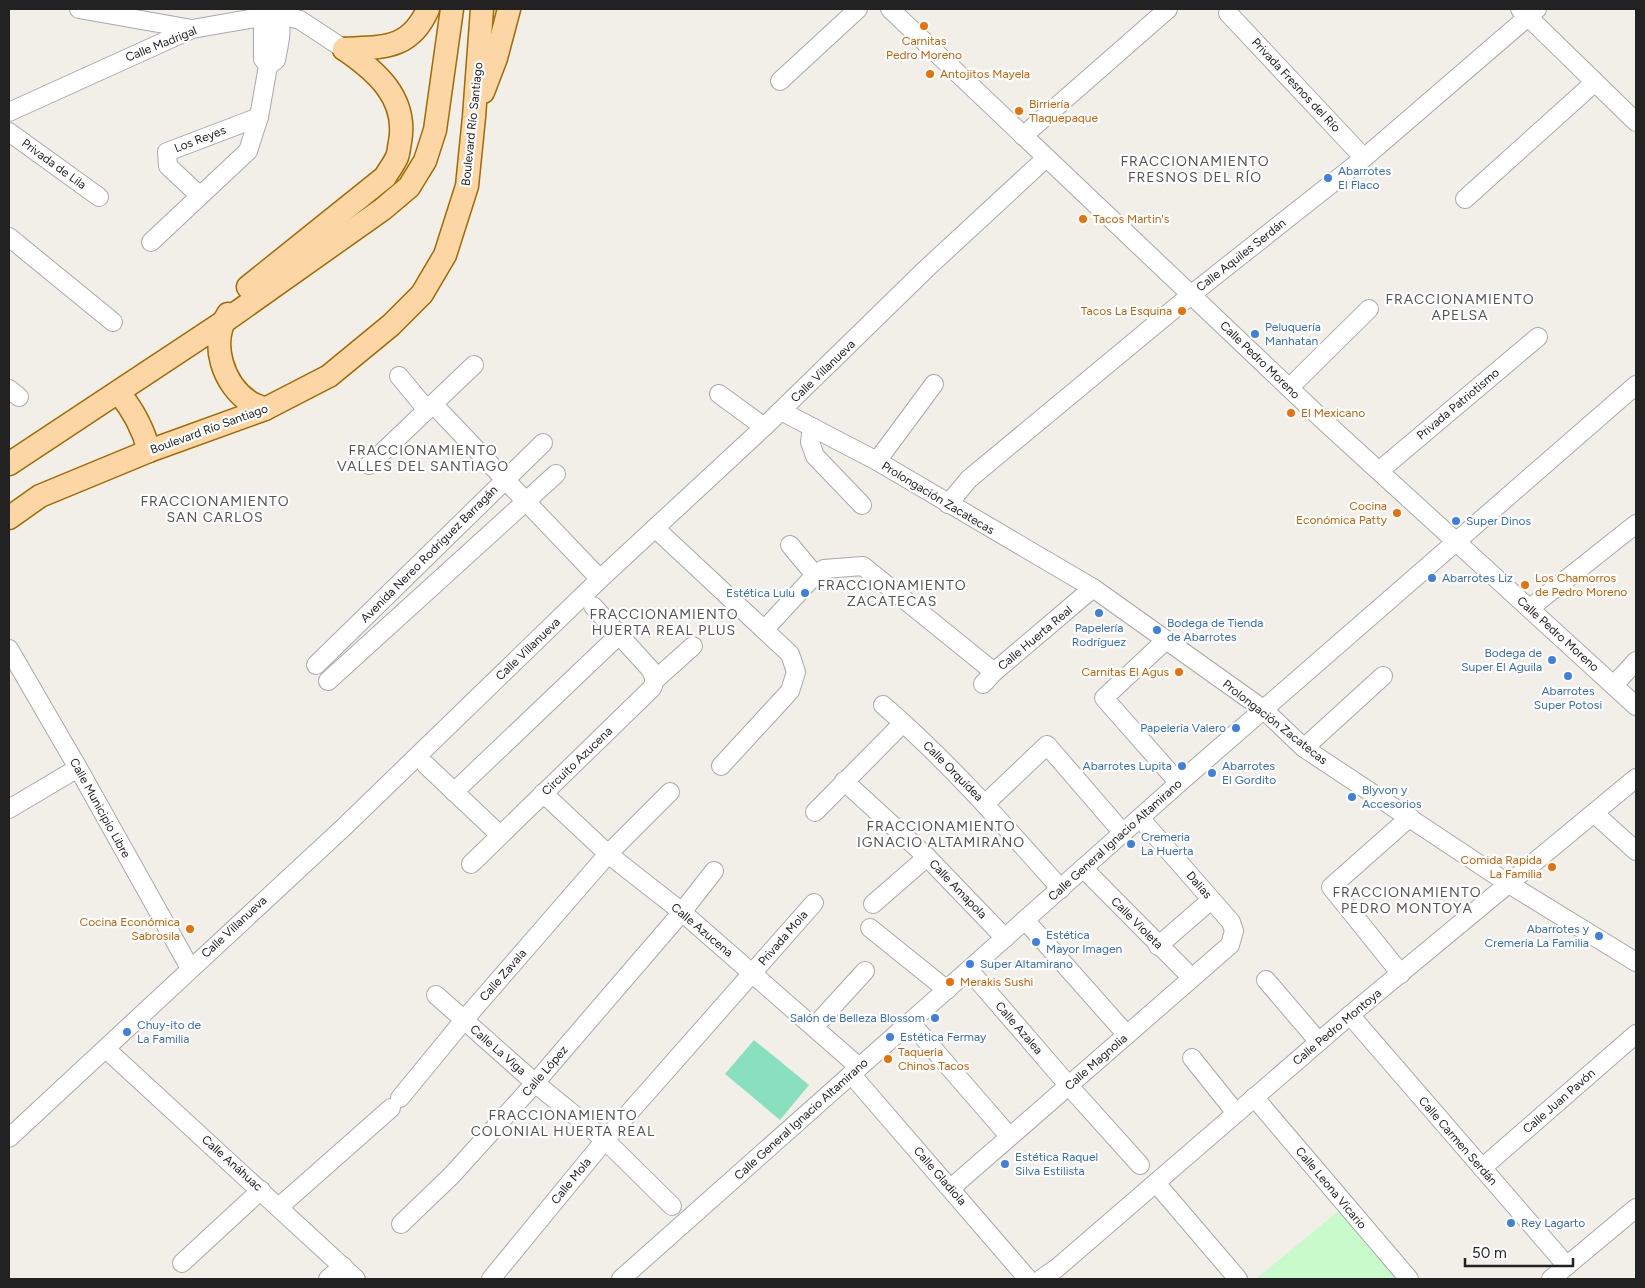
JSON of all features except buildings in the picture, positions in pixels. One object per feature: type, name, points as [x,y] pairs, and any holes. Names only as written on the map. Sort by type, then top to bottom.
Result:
[{"type":"main road","points":[[344,49],[384,47],[402,41],[415,30],[428,9]]},
{"type":"main road","points":[[9,464],[119,393],[222,323],[383,209],[408,188],[425,161],[435,130],[452,9]]},
{"type":"main road","name":"Boulevard Río Santiago","points":[[9,518],[40,496],[149,451],[265,409],[329,376],[391,325],[422,294],[445,255],[467,186],[482,9]]},
{"type":"main road","points":[[474,117],[496,58],[509,9]]},
{"type":"main road","points":[[265,409],[250,402],[234,387],[224,370],[219,349],[222,323],[242,292],[385,177],[397,156],[402,128],[398,106],[387,86],[370,68],[344,49]]},
{"type":"main road","points":[[119,393],[138,420],[145,435],[149,451]]},
{"type":"street","points":[[79,9],[192,29]]},
{"type":"street","points":[[780,81],[858,9]]},
{"type":"street","name":"Calle Pedro Moreno","points":[[890,9],[1289,388],[1636,706]]},
{"type":"street","points":[[1022,136],[1168,9]]},
{"type":"street","points":[[1528,11],[1636,122]]},
{"type":"street","name":"Calle Aquiles Serdán","points":[[948,504],[969,480],[1192,294],[1364,158],[1528,11]]},
{"type":"street","points":[[151,242],[248,151],[259,117],[268,66],[263,59],[272,13]]},
{"type":"street","name":"Calle Madrigal","points":[[9,112],[192,29],[272,13],[300,20],[344,49]]},
{"type":"street","name":"Privada Fresnos del Río","points":[[1228,13],[1364,158]]},
{"type":"street","points":[[140,52],[145,21]]},
{"type":"street","points":[[1465,199],[1595,82]]},
{"type":"street","name":"Los Reyes","points":[[200,196],[168,166],[167,152],[259,117]]},
{"type":"street","name":"Privada de Lila","points":[[9,132],[99,197]]},
{"type":"street","name":"Calle Villanueva","points":[[9,1138],[344,827],[600,579],[782,411],[926,269],[1046,158]]},
{"type":"street","points":[[9,237],[113,322]]},
{"type":"street","points":[[1289,388],[1369,308]]},
{"type":"street","name":"Privada Patriotismo","points":[[1378,470],[1538,338]]},
{"type":"street","points":[[369,465],[474,365]]},
{"type":"street","points":[[399,376],[526,502],[600,579]]},
{"type":"street","points":[[877,461],[934,384]]},
{"type":"street","name":"Calle General Ignacio Altamirano","points":[[621,1279],[1178,783],[1636,385]]},
{"type":"street","points":[[719,394],[764,427]]},
{"type":"street","name":"Prolongación Zacatecas","points":[[782,411],[877,461],[1093,588],[1263,709],[1304,748],[1509,884],[1636,962]]},
{"type":"street","points":[[812,427],[810,442],[815,456],[862,505]]},
{"type":"street","name":"Avenida Nereo Rodríguez Barragán","points":[[316,665],[542,442]]},
{"type":"street","name":"Avenida Nereo Rodríguez Barragán","points":[[328,680],[556,474]]},
{"type":"street","points":[[1530,608],[1636,524]]},
{"type":"street","points":[[655,528],[790,654],[796,672],[790,690],[721,766]]},
{"type":"street","points":[[764,630],[814,575],[790,544]]},
{"type":"street","name":"Calle Huerta Real","points":[[814,575],[824,570],[863,566],[989,678],[1093,588]]},
{"type":"street","points":[[399,585],[416,602]]},
{"type":"street","points":[[593,606],[651,670],[655,680]]},
{"type":"street","points":[[454,792],[619,635]]},
{"type":"street","points":[[1166,640],[1104,698],[1178,783]]},
{"type":"street","name":"Circuito Azucena","points":[[471,864],[652,688],[655,680],[693,646]]},
{"type":"street","name":"Calle Municipio Libre","points":[[9,649],[190,968]]},
{"type":"street","points":[[1614,685],[1636,661]]},
{"type":"street","points":[[1304,748],[1383,676]]},
{"type":"street","name":"Calle Orquídea","points":[[883,706],[943,760],[1061,889]]},
{"type":"street","points":[[815,812],[903,722]]},
{"type":"street","points":[[985,804],[1047,745],[1123,833]]},
{"type":"street","points":[[426,765],[500,835]]},
{"type":"street","points":[[9,809],[78,768]]},
{"type":"street","name":"Calle Pedro Montoya","points":[[1041,1279],[1061,1274],[1156,1182],[1254,1097],[1636,778]]},
{"type":"street","name":"Calle Amapola","points":[[844,781],[927,857],[1005,938]]},
{"type":"street","name":"Calle Zavala","points":[[279,1207],[395,1103],[464,1020],[608,854],[670,792]]},
{"type":"street","name":"Calle Azucena","points":[[544,793],[608,854],[682,912],[814,1027],[855,1071]]},
{"type":"street","points":[[1595,814],[1636,851]]},
{"type":"street","name":"Dalias","points":[[1140,818],[1231,922],[1234,931]]},
{"type":"street","points":[[1401,974],[1331,887],[1410,818]]},
{"type":"street","points":[[872,904],[927,857]]},
{"type":"street","name":"Calle Violeta","points":[[1083,868],[1158,946],[1192,978]]},
{"type":"street","name":"Calle López","points":[[401,1224],[452,1175],[536,1083],[682,912],[714,871]]},
{"type":"street","points":[[1158,946],[1211,900]]},
{"type":"street","name":"Privada Mola","points":[[753,973],[814,903]]},
{"type":"street","points":[[1025,920],[1127,1035]]},
{"type":"street","points":[[870,928],[946,990]]},
{"type":"street","name":"Calle Magnolia","points":[[951,1188],[1230,945],[1234,931]]},
{"type":"street","name":"Calle Azalea","points":[[969,970],[1140,1165]]},
{"type":"street","points":[[814,1027],[866,971]]},
{"type":"street","name":"Calle Mola","points":[[491,1279],[604,1140],[753,973]]},
{"type":"street","points":[[1266,980],[1319,1042]]},
{"type":"street","name":"Calle La Viga","points":[[436,996],[604,1140],[672,1206]]},
{"type":"street","name":"Calle Carmen Serdán","points":[[1350,1015],[1567,1266]]},
{"type":"street","points":[[910,1022],[1009,1136]]},
{"type":"street","name":"Calle Juan Pavón","points":[[1482,1168],[1636,1034]]},
{"type":"street","name":"Calle Anáhuac","points":[[106,1049],[356,1279]]},
{"type":"street","points":[[1192,1058],[1236,1113]]},
{"type":"street","name":"Calle Gladiola","points":[[855,1071],[1028,1279]]},
{"type":"street","name":"Calle Leona Vicario","points":[[1254,1097],[1409,1279]]},
{"type":"street","points":[[1156,1182],[1238,1279]]},
{"type":"street","points":[[182,1263],[261,1190]]},
{"type":"street","points":[[1551,1279],[1636,1208]]},
{"type":"street","points":[[328,1279],[343,1266]]},
{"type":"green space","points":[[754,1040],[809,1085],[780,1120],[725,1074]]},
{"type":"green space","points":[[1342,1208],[1402,1279],[1257,1278]]},
{"type":"place","name":"Carnitas Pedro Moreno","points":[[924,26]]},
{"type":"place","name":"Antojitos Mayela","points":[[930,74]]},
{"type":"place","name":"Birriería Tlaquepaque","points":[[1019,111]]},
{"type":"place","name":"Abarrotes El Flaco","points":[[1328,178]]},
{"type":"place","name":"Tacos Martin's","points":[[1083,219]]},
{"type":"place","name":"Tacos La Esquina","points":[[1182,311]]},
{"type":"place","name":"Peluquería Manhatan","points":[[1255,334]]},
{"type":"place","name":"El Mexicano","points":[[1291,413]]},
{"type":"place","name":"Cocina Económica Patty","points":[[1397,513]]},
{"type":"place","name":"Super Dinos","points":[[1456,521]]},
{"type":"place","name":"Abarrotes Liz","points":[[1432,578]]},
{"type":"place","name":"Los Chamorros de Pedro Moreno","points":[[1525,585]]},
{"type":"place","name":"Estética Lulu","points":[[805,593]]},
{"type":"place","name":"Papelería Rodríguez","points":[[1099,613]]},
{"type":"place","name":"Bodega de Tienda de Abarrotes","points":[[1157,630]]},
{"type":"place","name":"Bodega de Super El Aguila","points":[[1552,660]]},
{"type":"place","name":"Carnitas El Agus","points":[[1179,672]]},
{"type":"place","name":"Abarrotes Super Potosi","points":[[1568,676]]},
{"type":"place","name":"Papelería Valero","points":[[1236,728]]},
{"type":"place","name":"Abarrotes Lupita","points":[[1182,766]]},
{"type":"place","name":"Abarrotes El Gordito","points":[[1212,773]]},
{"type":"place","name":"Blyvon y Accesorios","points":[[1352,797]]},
{"type":"place","name":"Cremeria La Huerta","points":[[1131,844]]},
{"type":"place","name":"Comida Rapida La Familia","points":[[1552,867]]},
{"type":"place","name":"Cocina Económica Sabrosila","points":[[190,929]]},
{"type":"place","name":"Abarrotes y Cremeria La Familia","points":[[1599,936]]},
{"type":"place","name":"Estética Mayor Imagen","points":[[1036,942]]},
{"type":"place","name":"Super Altamirano","points":[[970,964]]},
{"type":"place","name":"Merakis Sushi","points":[[950,982]]},
{"type":"place","name":"Salón de Belleza Blossom","points":[[935,1018]]},
{"type":"place","name":"Chuy-ito de La Familia","points":[[127,1032]]},
{"type":"place","name":"Estética Fermay","points":[[890,1037]]},
{"type":"place","name":"Taqueria Chinos Tacos","points":[[888,1059]]},
{"type":"place","name":"Estética Raquel Silva Estilista","points":[[1005,1164]]},
{"type":"place","name":"Rey Lagarto","points":[[1511,1223]]},
{"type":"district","name":"FRACCIONAMIENTO FRESNOS DEL RÍO","points":[[1195,170]]},
{"type":"district","name":"FRACCIONAMIENTO APELSA","points":[[1460,308]]},
{"type":"district","name":"FRACCIONAMIENTO VALLES DEL SANTIAGO","points":[[423,458]]},
{"type":"district","name":"FRACCIONAMIENTO SAN CARLOS","points":[[215,510]]},
{"type":"district","name":"FRACCIONAMIENTO ZACATECAS","points":[[892,594]]},
{"type":"district","name":"FRACCIONAMIENTO HUERTA REAL PLUS","points":[[664,622]]},
{"type":"district","name":"FRACCIONAMIENTO IGNACIO ALTAMIRANO","points":[[941,834]]},
{"type":"district","name":"FRACCIONAMIENTO PEDRO MONTOYA","points":[[1407,900]]},
{"type":"district","name":"FRACCIONAMIENTO COLONIAL HUERTA REAL","points":[[563,1124]]}]
